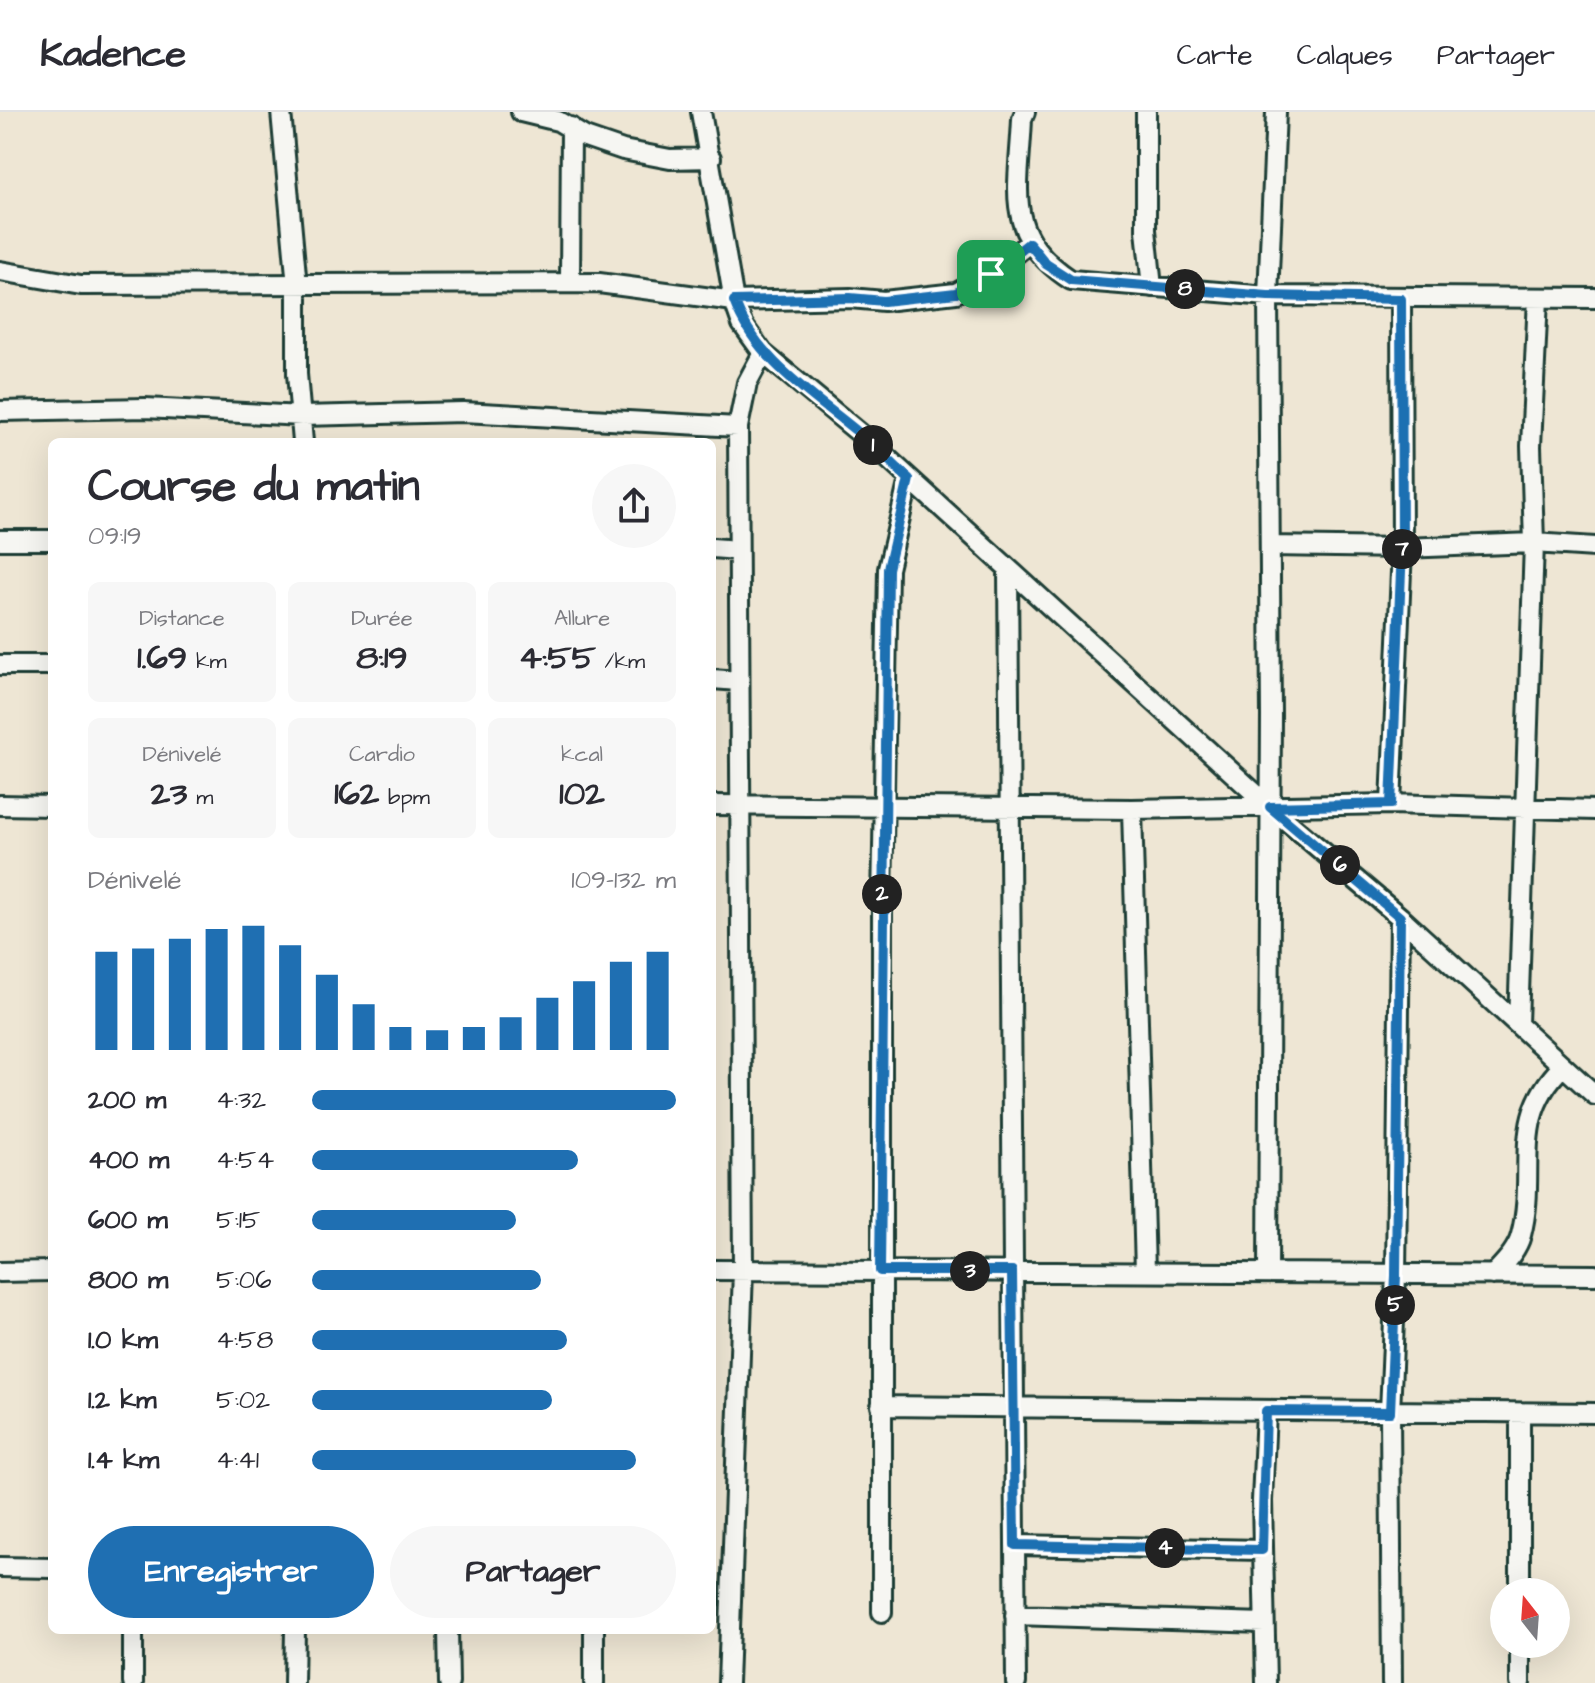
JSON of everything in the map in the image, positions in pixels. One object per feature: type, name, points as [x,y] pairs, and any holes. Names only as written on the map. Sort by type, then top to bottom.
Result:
[{"type":"street","points":[[281,112],[297,286],[297,374],[303,438]]},
{"type":"street","points":[[521,112],[571,127],[585,137],[623,150],[670,159],[711,158]]},
{"type":"street","points":[[701,112],[734,301],[742,324],[763,353],[862,435],[1270,807],[1400,917],[1595,1095]]},
{"type":"street","points":[[1025,112],[1022,119],[1019,215],[1029,243],[1046,264],[1071,280],[1268,296],[1595,298]]},
{"type":"street","points":[[1146,112],[1146,230],[1152,287]]},
{"type":"street","points":[[1268,1273],[1268,296],[1276,112]]},
{"type":"street","points":[[570,283],[571,127]]},
{"type":"street","points":[[0,271],[81,285],[599,283],[734,301],[836,298],[884,301],[956,293],[991,274],[1029,243]]},
{"type":"street","points":[[1518,1024],[1534,543],[1531,446],[1538,298]]},
{"type":"street","points":[[1391,804],[1402,548],[1401,299]]},
{"type":"street","points":[[728,1683],[743,1271],[738,427],[747,383],[763,353]]},
{"type":"street","points":[[0,411],[145,408],[302,416],[463,412],[738,427]]},
{"type":"street","points":[[882,1612],[880,1271],[888,569],[909,479]]},
{"type":"street","points":[[0,540],[48,540]]},
{"type":"street","points":[[1270,546],[1402,548],[1534,543],[1595,547]]},
{"type":"street","points":[[716,548],[738,550]]},
{"type":"street","points":[[1008,569],[1016,1683]]},
{"type":"street","points":[[0,665],[48,665]]},
{"type":"street","points":[[716,679],[739,681]]},
{"type":"street","points":[[716,805],[1132,809],[1391,804],[1595,810]]},
{"type":"street","points":[[0,805],[48,806]]},
{"type":"street","points":[[1132,809],[1145,1271]]},
{"type":"street","points":[[1392,1683],[1390,1412],[1396,1275],[1400,917]]},
{"type":"street","points":[[1493,1275],[1521,1237],[1530,1123],[1537,1096],[1563,1066]]},
{"type":"street","points":[[716,1270],[1595,1275]]},
{"type":"street","points":[[0,1272],[48,1271]]},
{"type":"street","points":[[881,1406],[1595,1413]]},
{"type":"street","points":[[1266,1411],[1262,1550],[1266,1683]]},
{"type":"street","points":[[1520,1413],[1520,1578]]},
{"type":"street","points":[[1015,1545],[1262,1550]]},
{"type":"street","points":[[0,1567],[48,1568]]},
{"type":"street","points":[[1015,1615],[1264,1623]]},
{"type":"street","points":[[133,1634],[133,1683]]},
{"type":"street","points":[[294,1683],[295,1634]]},
{"type":"street","points":[[448,1634],[449,1683]]},
{"type":"street","points":[[594,1634],[594,1683]]},
{"type":"street","points":[[1520,1658],[1520,1683]]},
{"type":"route","points":[[1029,243],[1046,264],[1071,280],[1268,296],[1401,299],[1402,548],[1391,804],[1270,807],[1400,917],[1396,1275],[1390,1412],[1266,1411],[1262,1550],[1015,1545],[1012,1271],[880,1271],[888,569],[909,479],[862,435],[763,353],[742,324],[734,301],[780,298],[928,299],[956,293],[991,274],[1029,243]]}]
